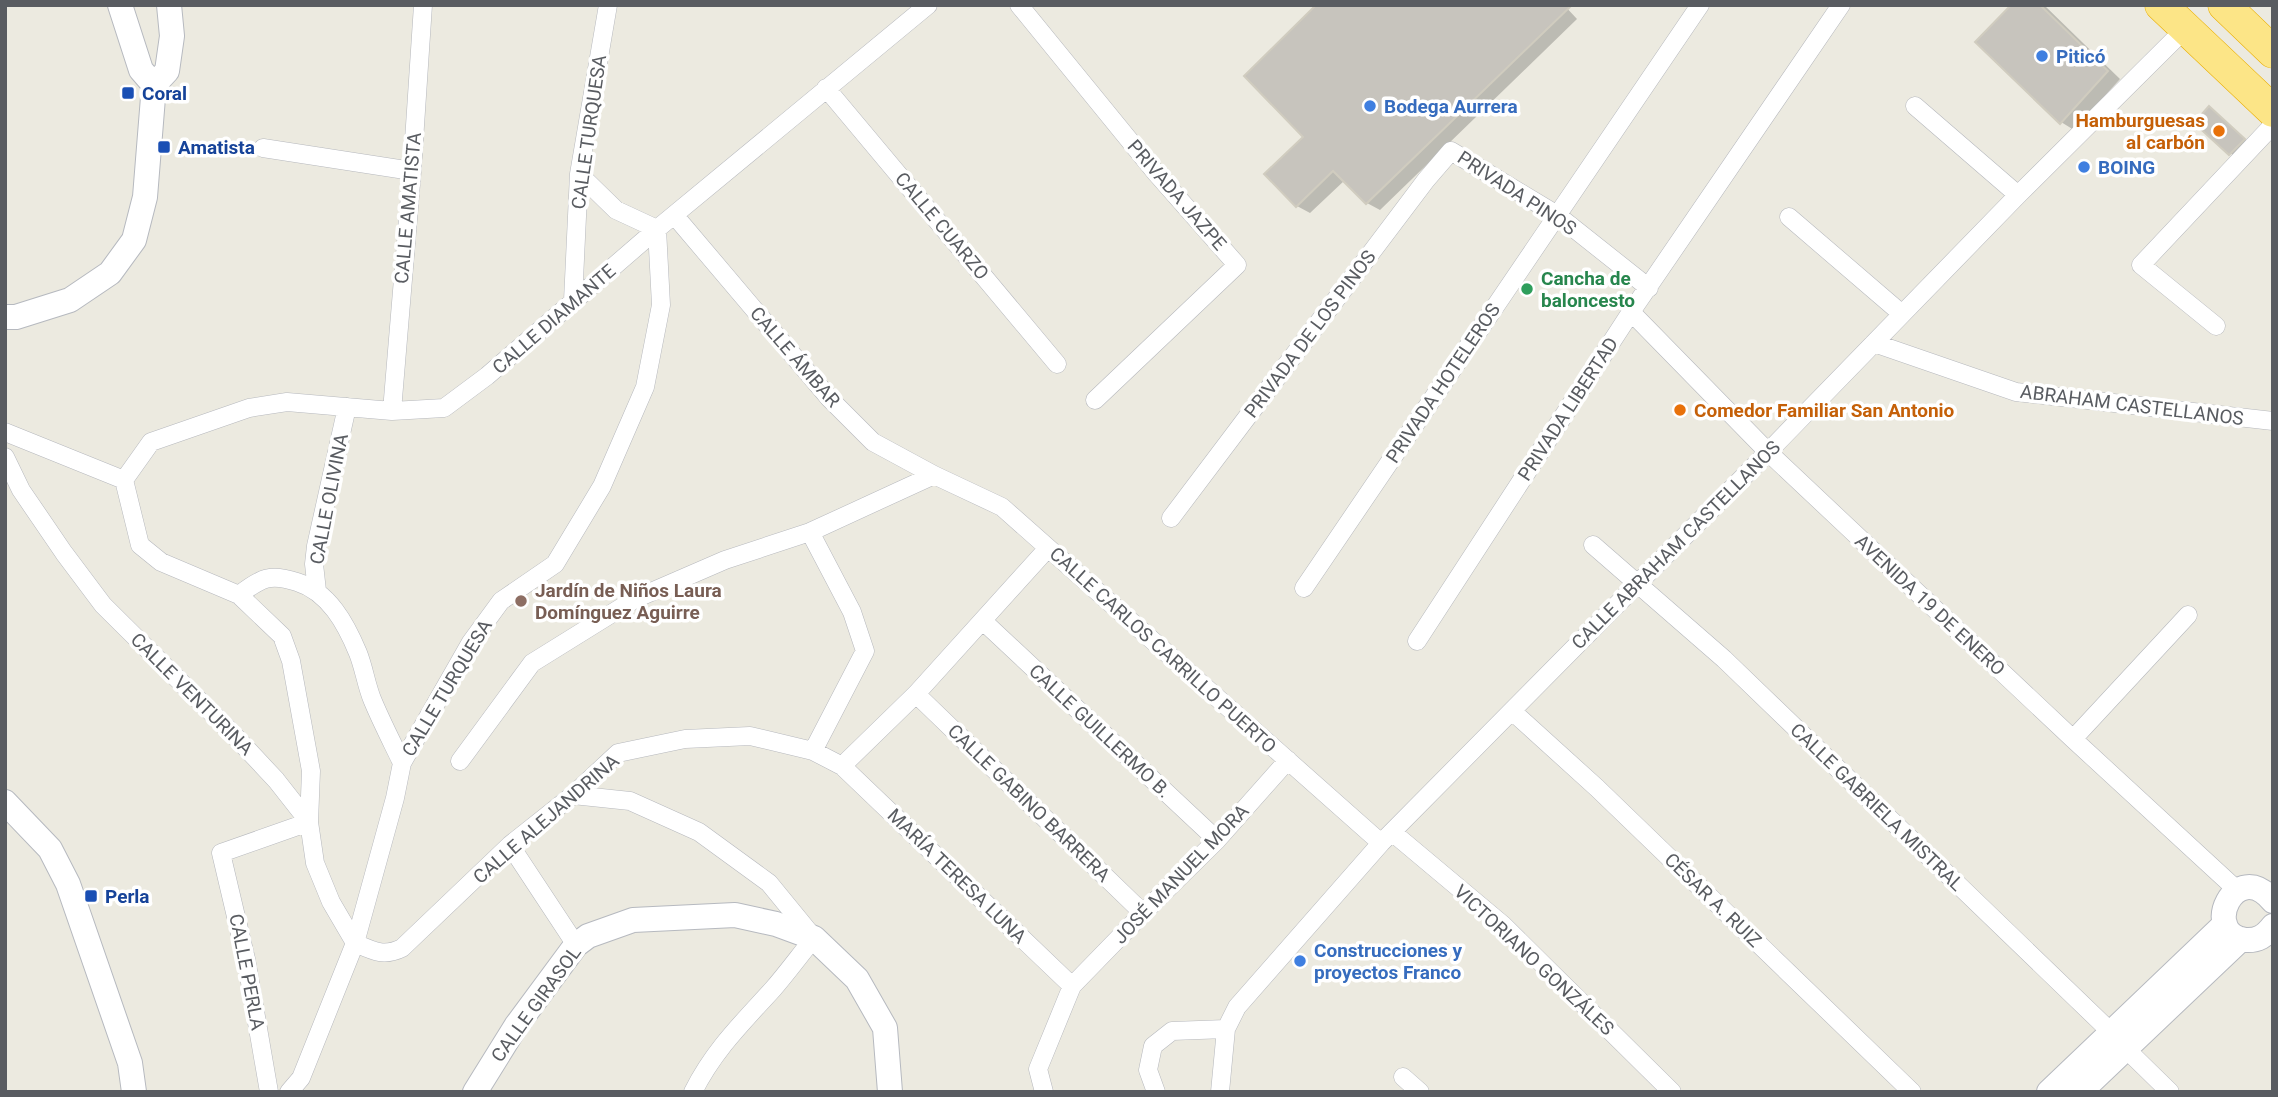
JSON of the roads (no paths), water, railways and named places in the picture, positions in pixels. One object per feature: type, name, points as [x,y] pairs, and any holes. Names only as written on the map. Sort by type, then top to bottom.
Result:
[{"type":"highway","points":[[2161,5],[2273,111]]},
{"type":"highway","points":[[2224,5],[2273,51]]},
{"type":"street","points":[[120,5],[141,70],[154,85]]},
{"type":"street","points":[[5,317],[16,317],[70,300],[110,273],[134,240],[145,197],[154,85],[167,71],[172,36],[169,5]]},
{"type":"street","name":"CALLE AMATISTA","points":[[392,411],[423,5]]},
{"type":"street","name":"CALLE TURQUESA","points":[[573,301],[579,174],[608,5]]},
{"type":"street","name":"CALLE DIAMANTE","points":[[124,480],[151,442],[249,408],[287,402],[392,411],[444,408],[487,376],[657,229],[928,5]]},
{"type":"street","name":"PRIVADA JAZPE","points":[[1019,5],[1156,173],[1237,264],[1095,400]]},
{"type":"street","name":"PRIVADA HOTELEROS","points":[[1304,588],[1700,5]]},
{"type":"street","name":"PRIVADA LIBERTAD","points":[[1417,641],[1631,312],[1841,5]]},
{"type":"street","name":"CALLE ABRAHAM CASTELLANOS","points":[[1220,1092],[1226,1030],[1237,1006],[1386,838],[2018,195],[2186,28]]},
{"type":"street","name":"CALLE CUARZO","points":[[826,88],[1057,364]]},
{"type":"street","points":[[1914,106],[2018,195]]},
{"type":"street","points":[[2216,326],[2141,265],[2273,125]]},
{"type":"street","points":[[263,148],[412,171]]},
{"type":"street","name":"PRIVADA PINOS","points":[[1451,151],[1557,215],[1649,288]]},
{"type":"street","name":"PRIVADA DE LOS PINOS","points":[[1171,518],[1426,180],[1451,151]]},
{"type":"street","points":[[579,174],[616,210],[657,229]]},
{"type":"street","name":"CALLE ÁMBAR","points":[[675,216],[830,399],[873,442],[934,475]]},
{"type":"street","points":[[1789,218],[1902,314]]},
{"type":"street","name":"CALLE TURQUESA","points":[[289,1092],[301,1078],[355,943],[402,763],[471,642],[500,601],[555,564],[602,486],[645,387],[661,305],[657,229]]},
{"type":"street","name":"AVENIDA 19 DE ENERO","points":[[1631,312],[1768,452],[2237,890]]},
{"type":"street","name":"ABRAHAM CASTELLANOS","points":[[1874,343],[2016,392],[2273,421]]},
{"type":"street","name":"CALLE OLIVINA","points":[[317,591],[314,564],[316,546],[347,407]]},
{"type":"street","points":[[5,432],[124,480],[140,545],[161,562],[239,595],[282,636],[291,661],[311,771],[309,822]]},
{"type":"street","name":"CALLE VENTURINA","points":[[5,457],[21,489],[103,605],[232,733],[276,780],[309,822],[315,863],[331,902],[355,943]]},
{"type":"street","points":[[460,761],[532,663],[635,599],[725,560],[810,532],[934,475]]},
{"type":"street","name":"CALLE CARLOS CARRILLO PUERTO","points":[[934,475],[1002,507],[1288,761],[1386,838]]},
{"type":"street","points":[[810,532],[852,612],[865,651],[813,751]]},
{"type":"street","name":"CALLE GABRIELA MISTRAL","points":[[1593,545],[1724,659],[2170,1092]]},
{"type":"street","points":[[842,766],[916,694],[1048,548]]},
{"type":"street","points":[[239,595],[259,580],[279,576],[306,584],[335,609],[358,653],[372,698],[402,763]]},
{"type":"street","points":[[2073,739],[2188,615]]},
{"type":"street","name":"CALLE GUILLERMO B.","points":[[983,621],[1217,840]]},
{"type":"street","name":"CALLE GABINO BARRERA","points":[[916,694],[1143,913]]},
{"type":"street","name":"CÉSAR A. RUIZ","points":[[1512,711],[1597,788],[1912,1092]]},
{"type":"street","name":"CALLE ALEJANDRINA","points":[[355,943],[381,954],[393,953],[402,948],[510,845],[573,795],[618,753],[685,739],[750,736],[813,751],[842,766]]},
{"type":"street","name":"JOSÉ MANUEL MORA","points":[[1072,986],[1217,840],[1288,761]]},
{"type":"street","name":"MARÍA TERESA LUNA","points":[[842,766],[1072,986]]},
{"type":"street","points":[[573,795],[630,801],[699,832],[769,883],[814,938],[857,979],[885,1028],[890,1092]]},
{"type":"street","points":[[5,802],[50,849],[68,884],[130,1063],[134,1092]]},
{"type":"street","name":"CALLE PERLA","points":[[268,1092],[246,959],[221,853],[309,822]]},
{"type":"street","name":"VICTORIANO GONZÁLES","points":[[1386,838],[1503,925],[1672,1092]]},
{"type":"street","points":[[510,845],[576,945]]},
{"type":"street","points":[[2049,1092],[2255,935],[2223,914],[2229,898],[2237,890],[2254,888],[2270,891]]},
{"type":"street","name":"CALLE GIRASOL","points":[[475,1092],[516,1026],[576,945],[588,936],[633,920],[735,915],[776,924],[814,938]]},
{"type":"street","points":[[714,1092],[696,1086],[743,1019],[774,988],[814,938]]},
{"type":"street","points":[[1044,1092],[1038,1069],[1072,986]]},
{"type":"street","points":[[1156,1092],[1148,1070],[1153,1046],[1172,1031],[1226,1030]]},
{"type":"street","points":[[2080,1092],[2119,1041]]},
{"type":"street","points":[[1404,1077],[1420,1092]]},
{"type":"place","name":"Piticó","points":[[2042,56]]},
{"type":"place","name":"Coral","points":[[128,93]]},
{"type":"place","name":"Bodega Aurrera","points":[[1370,106]]},
{"type":"place","name":"Hamburguesas al carbón","points":[[2219,131]]},
{"type":"place","name":"Amatista","points":[[164,147]]},
{"type":"place","name":"BOING","points":[[2084,167]]},
{"type":"place","name":"Cancha de baloncesto","points":[[1527,289]]},
{"type":"place","name":"Comedor Familiar San Antonio","points":[[1680,410]]},
{"type":"place","name":"Jardín de Niños Laura Domínguez Aguirre","points":[[521,601]]},
{"type":"place","name":"Perla","points":[[91,896]]},
{"type":"place","name":"Construcciones y proyectos Franco","points":[[1300,961]]}]
